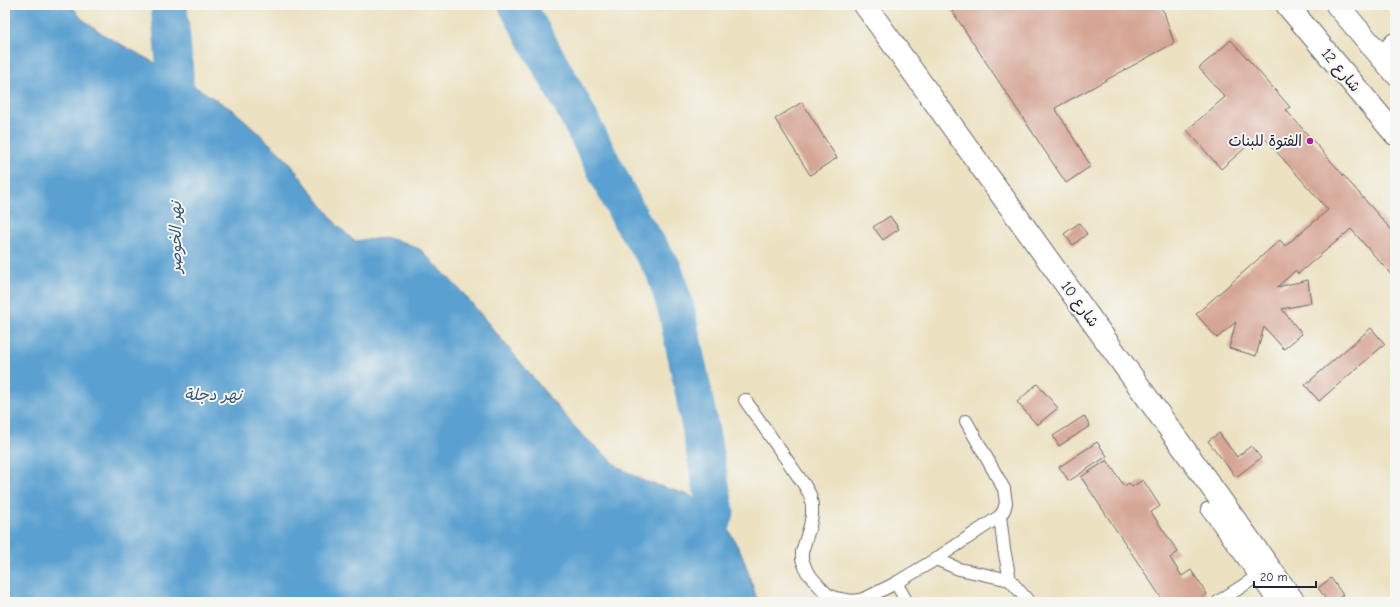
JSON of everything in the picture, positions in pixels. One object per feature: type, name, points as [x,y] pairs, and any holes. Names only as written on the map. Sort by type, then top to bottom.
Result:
[{"type":"street","name":"شارع 10","points":[[865,5],[1294,602]]},
{"type":"street","name":"شارع 12","points":[[1287,5],[1395,134]]},
{"type":"street","points":[[1337,5],[1391,59]]},
{"type":"lane","points":[[745,400],[810,495],[812,515],[810,526],[803,545],[802,559],[807,572],[827,594],[835,598],[852,601],[868,597],[896,583],[936,559],[1000,516],[1006,503],[1004,489],[966,421]]},
{"type":"lane","points":[[1207,509],[1274,602]]},
{"type":"lane","points":[[1000,516],[1010,580],[1028,602]]},
{"type":"lane","points":[[936,559],[959,569],[1010,580]]},
{"type":"lane","points":[[1218,602],[1234,598],[1256,577]]},
{"type":"lane","points":[[896,583],[907,602]]},
{"type":"water","name":"نهر دجلة","points":[[5,5],[71,5],[81,18],[104,35],[175,74],[234,111],[289,162],[337,225],[354,241],[387,238],[406,243],[421,250],[464,294],[582,435],[620,468],[644,481],[689,495],[716,512],[732,536],[743,557],[758,602],[5,602]]},
{"type":"building","points":[[948,5],[1158,5],[1164,12],[1174,43],[1055,108],[1091,166],[1066,183]]},
{"type":"building","points":[[1231,40],[1290,107],[1286,110],[1395,234],[1395,279],[1351,229],[1298,274],[1295,271],[1277,287],[1308,280],[1311,303],[1282,309],[1302,334],[1284,349],[1264,327],[1256,356],[1229,348],[1236,322],[1217,338],[1196,314],[1280,240],[1285,246],[1328,210],[1261,134],[1221,169],[1187,130],[1225,97],[1199,68]]},
{"type":"building","points":[[802,102],[837,158],[810,175],[775,119]]},
{"type":"building","points":[[890,216],[899,229],[883,240],[873,227]]},
{"type":"building","points":[[1079,223],[1087,234],[1073,245],[1064,234]]},
{"type":"building","points":[[1371,328],[1385,344],[1319,401],[1305,385]]},
{"type":"building","points":[[1037,384],[1058,408],[1037,425],[1017,402]]},
{"type":"building","points":[[1084,416],[1090,426],[1059,446],[1053,436]]},
{"type":"building","points":[[1219,433],[1237,457],[1251,446],[1261,458],[1236,477],[1208,441]]},
{"type":"building","points":[[1097,442],[1107,456],[1069,481],[1059,467]]},
{"type":"building","points":[[1107,460],[1124,486],[1129,483],[1132,487],[1143,480],[1160,506],[1151,512],[1178,552],[1170,558],[1182,576],[1191,570],[1207,594],[1196,602],[1164,602],[1081,477]]},
{"type":"building","points":[[1331,578],[1343,595],[1332,602],[1328,602],[1318,588]]},
{"type":"waterway","name":"نهر الخوصر","points":[[169,5],[175,74],[175,125]]},
{"type":"waterway","points":[[517,5],[571,102],[630,218],[664,270],[676,309],[716,512],[687,602]]},
{"type":"place","name":"الفتوة للبنات","points":[[1310,141]]}]
